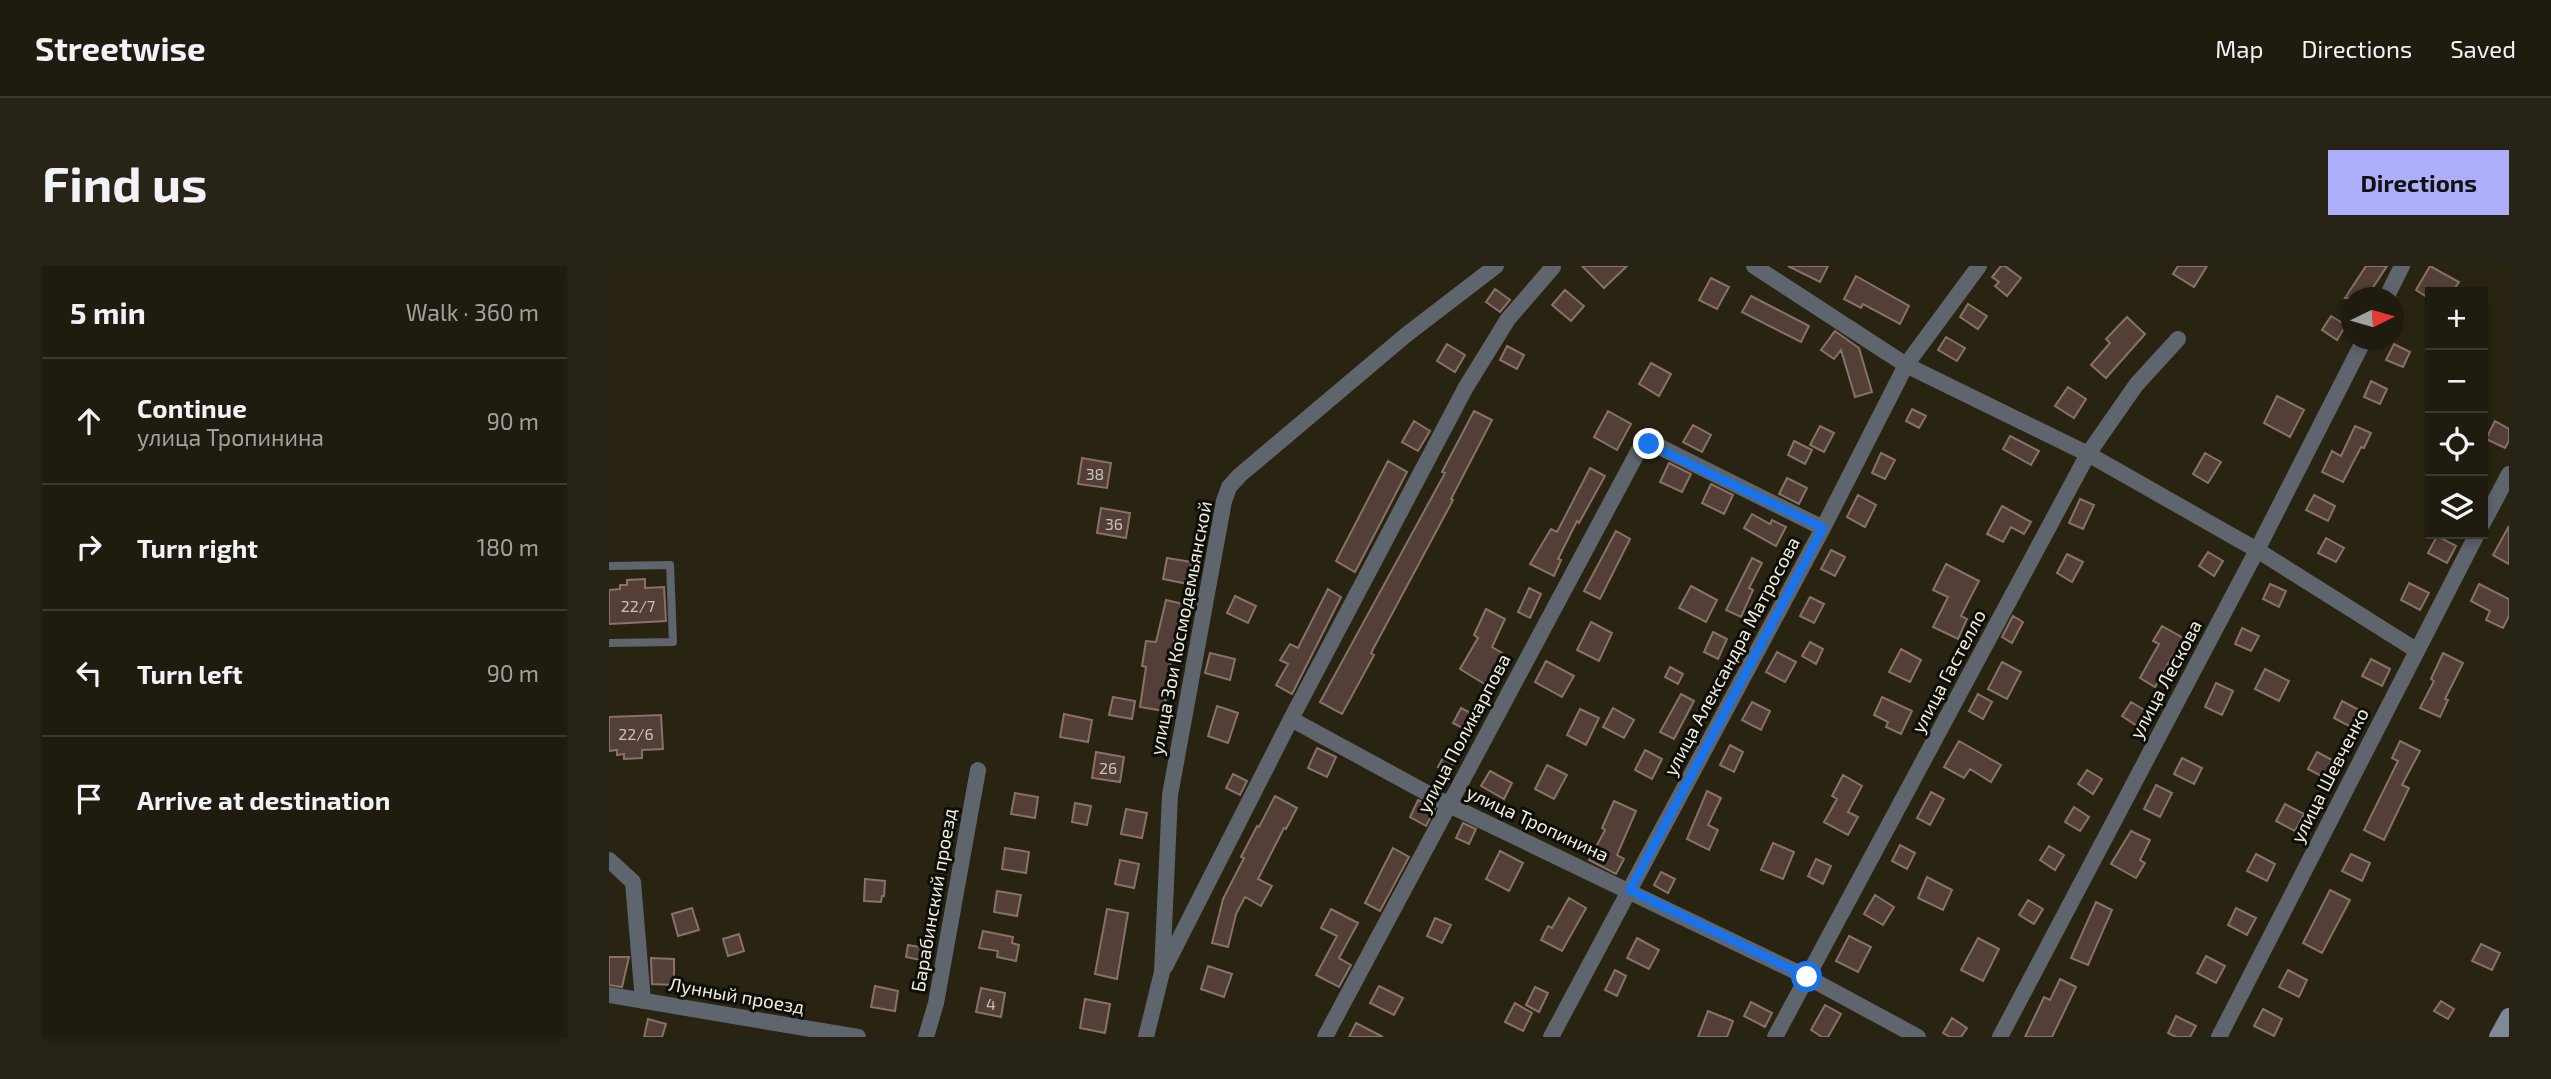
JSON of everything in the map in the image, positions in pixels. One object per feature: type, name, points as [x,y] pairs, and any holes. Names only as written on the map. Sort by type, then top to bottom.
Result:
[{"type":"street","name":"улица Зои Космодемьянской","points":[[1146,1037],[1162,972],[1170,795],[1224,501],[1230,487],[1240,475],[1406,335],[1496,266]]},
{"type":"street","points":[[1162,972],[1291,719],[1466,387],[1508,319],[1552,266]]},
{"type":"street","points":[[1754,266],[1906,365],[2088,454],[2257,550],[2416,650]]},
{"type":"street","name":"улица Александра Матросова","points":[[1551,1037],[1823,528],[1906,365],[1979,266]]},
{"type":"street","points":[[2392,287],[2402,266]]},
{"type":"street","name":"улица Гастелло","points":[[1775,1037],[2088,454],[2136,385],[2178,340]]},
{"type":"street","name":"улица Лескова","points":[[2000,1037],[2257,550],[2359,350]]},
{"type":"street","name":"улица Поликарпова","points":[[1325,1037],[1639,449],[1644,444],[1655,445],[1823,528]]},
{"type":"street","points":[[2488,514],[2509,474]]},
{"type":"street","name":"улица Шевченко","points":[[2219,1037],[2474,539]]},
{"type":"street","name":"улица Тропинина","points":[[1291,719],[1449,804],[1807,977],[1918,1037]]},
{"type":"street","name":"Барабинский проезд","points":[[926,1037],[936,1003],[978,770]]},
{"type":"street","points":[[609,860],[633,882],[643,1001]]},
{"type":"street","name":"Лунный проезд","points":[[609,995],[858,1037]]},
{"type":"street","points":[[2498,1037],[2509,1017]]},
{"type":"lane","points":[[609,566],[670,565],[673,642],[609,643]]},
{"type":"building","points":[[1582,266],[1627,266],[1604,288]]},
{"type":"building","points":[[1788,266],[1828,266],[1820,282]]},
{"type":"building","points":[[2001,266],[2021,278],[2007,296],[1995,286],[1999,282],[1992,277]]},
{"type":"building","points":[[2178,266],[2207,266],[2194,287],[2173,274]]},
{"type":"building","points":[[2366,266],[2387,266],[2373,287],[2352,287]]},
{"type":"building","points":[[2430,266],[2459,282],[2456,287],[2425,287],[2425,296],[2416,290]]},
{"type":"building","points":[[1856,276],[1909,306],[1900,324],[1863,304],[1861,308],[1844,299]]},
{"type":"building","points":[[1711,278],[1729,287],[1717,309],[1699,300]]},
{"type":"building","points":[[1495,289],[1510,300],[1500,312],[1486,302]]},
{"type":"building","points":[[1565,290],[1584,306],[1571,321],[1552,305]]},
{"type":"building","points":[[1751,296],[1809,326],[1801,342],[1742,312]]},
{"type":"building","points":[[1968,304],[1987,316],[1978,329],[1960,317]]},
{"type":"building","points":[[2331,316],[2341,322],[2341,333],[2337,340],[2322,330]]},
{"type":"building","points":[[2127,317],[2145,334],[2106,378],[2091,365],[2110,343],[2106,339]]},
{"type":"building","points":[[1835,331],[1859,348],[1872,392],[1855,397],[1841,350],[1834,359],[1821,350]]},
{"type":"building","points":[[1946,337],[1965,348],[1957,361],[1938,350]]},
{"type":"building","points":[[1447,344],[1465,355],[1455,372],[1437,361]]},
{"type":"building","points":[[1507,346],[1524,355],[1517,369],[1500,360]]},
{"type":"building","points":[[2404,349],[2410,352],[2403,367],[2386,360],[2391,350]]},
{"type":"building","points":[[1651,363],[1671,374],[1659,396],[1639,384]]},
{"type":"building","points":[[2371,381],[2387,389],[2380,404],[2364,397]]},
{"type":"building","points":[[2068,387],[2086,399],[2074,418],[2055,406]]},
{"type":"building","points":[[2277,396],[2304,410],[2290,437],[2264,423]]},
{"type":"building","points":[[1912,409],[1926,416],[1919,428],[1906,421]]},
{"type":"building","points":[[1474,411],[1492,420],[1342,714],[1320,702],[1445,473],[1442,472]]},
{"type":"building","points":[[1608,411],[1631,424],[1617,450],[1594,437]]},
{"type":"building","points":[[1414,421],[1430,431],[1418,451],[1402,442]]},
{"type":"building","points":[[2495,421],[2509,429],[2509,441],[2505,448],[2488,440]]},
{"type":"building","points":[[1693,425],[1711,435],[1702,452],[1683,442]]},
{"type":"building","points":[[1820,426],[1834,433],[1824,452],[1810,445]]},
{"type":"building","points":[[2355,426],[2371,433],[2343,482],[2322,472],[2332,451],[2341,456]]},
{"type":"building","points":[[2010,436],[2039,451],[2031,465],[2003,449]]},
{"type":"building","points":[[1794,441],[1812,450],[1805,464],[1788,455]]},
{"type":"building","points":[[1881,453],[1895,460],[1885,479],[1872,473]]},
{"type":"building","points":[[2205,453],[2221,462],[2208,483],[2193,474]]},
{"type":"building","points":[[1082,458],[1111,463],[1107,488],[1078,484]]},
{"type":"building","points":[[1388,461],[1407,472],[1355,572],[1336,561]]},
{"type":"building","points":[[1669,463],[1691,474],[1682,492],[1660,482]]},
{"type":"building","points":[[1590,468],[1605,476],[1579,523],[1577,521],[1558,559],[1561,560],[1554,576],[1530,564],[1551,529],[1557,532]]},
{"type":"building","points":[[1787,478],[1807,488],[1799,504],[1779,494]]},
{"type":"building","points":[[1711,484],[1733,495],[1724,514],[1702,503]]},
{"type":"building","points":[[1858,495],[1876,505],[1865,527],[1847,517]]},
{"type":"building","points":[[2314,495],[2335,506],[2328,521],[2306,510]]},
{"type":"building","points":[[2080,499],[2094,505],[2083,529],[2069,523]]},
{"type":"building","points":[[2002,506],[2031,522],[2024,534],[2011,527],[2003,542],[1987,534]]},
{"type":"building","points":[[1101,508],[1130,513],[1126,538],[1097,533]]},
{"type":"building","points":[[1752,514],[1770,524],[1772,520],[1786,527],[1776,546],[1744,528]]},
{"type":"building","points":[[2509,526],[2509,564],[2493,555]]},
{"type":"building","points":[[1616,531],[1630,539],[1600,599],[1584,591]]},
{"type":"building","points":[[2326,538],[2344,548],[2336,562],[2318,553]]},
{"type":"building","points":[[2435,539],[2443,539],[2456,546],[2447,563],[2428,553]]},
{"type":"building","points":[[1831,550],[1845,557],[1835,576],[1821,569]]},
{"type":"building","points":[[2208,552],[2223,561],[2214,576],[2199,566]]},
{"type":"building","points":[[2067,554],[2083,562],[2072,582],[2057,573]]},
{"type":"building","points":[[1167,558],[1192,562],[1188,584],[1163,579]]},
{"type":"building","points":[[1752,558],[1762,563],[1749,588],[1753,590],[1741,617],[1726,610]]},
{"type":"building","points":[[1946,564],[1979,581],[1961,616],[1967,619],[1958,639],[1933,627],[1948,597],[1933,590]]},
{"type":"building","points":[[645,579],[645,588],[664,587],[666,621],[609,624],[609,590],[620,589],[620,585],[627,585],[627,580]]},
{"type":"building","points":[[2409,583],[2429,593],[2420,610],[2401,600]]},
{"type":"building","points":[[2270,584],[2286,591],[2279,607],[2263,599]]},
{"type":"building","points":[[2479,584],[2509,599],[2509,616],[2503,628],[2486,620],[2490,611],[2471,601]]},
{"type":"building","points":[[1691,586],[1717,600],[1706,622],[1679,608]]},
{"type":"building","points":[[1529,588],[1541,594],[1530,618],[1518,612]]},
{"type":"building","points":[[1328,589],[1341,597],[1292,694],[1276,685],[1288,664],[1280,660],[1290,644],[1298,648]]},
{"type":"building","points":[[1235,596],[1256,606],[1248,623],[1227,613]]},
{"type":"building","points":[[1810,597],[1824,604],[1814,623],[1800,616]]},
{"type":"building","points":[[1166,600],[1183,604],[1173,645],[1164,711],[1140,707],[1146,667],[1142,666],[1146,641],[1156,642]]},
{"type":"building","points":[[1486,609],[1505,619],[1492,647],[1511,658],[1493,689],[1460,669],[1478,638],[1474,635]]},
{"type":"building","points":[[2013,616],[2023,622],[2012,643],[2002,637]]},
{"type":"building","points":[[1591,622],[1612,633],[1599,661],[1577,650]]},
{"type":"building","points":[[2162,626],[2187,640],[2178,655],[2174,653],[2155,687],[2140,678],[2159,644],[2153,641]]},
{"type":"building","points":[[2242,628],[2259,636],[2251,651],[2235,644]]},
{"type":"building","points":[[1713,632],[1727,639],[1718,659],[1704,652]]},
{"type":"building","points":[[1810,642],[1823,649],[1816,664],[1802,656]]},
{"type":"building","points":[[1901,649],[1921,660],[1910,682],[1889,672]]},
{"type":"building","points":[[1777,652],[1796,662],[1785,682],[1766,672]]},
{"type":"building","points":[[1210,653],[1235,659],[1230,680],[1205,673]]},
{"type":"building","points":[[2443,653],[2463,663],[2445,699],[2448,700],[2440,717],[2420,708],[2434,681],[2431,679]]},
{"type":"building","points":[[2371,659],[2390,669],[2382,686],[2362,676]]},
{"type":"building","points":[[1546,661],[1574,676],[1562,697],[1535,682]]},
{"type":"building","points":[[2002,662],[2021,672],[2007,699],[1988,689]]},
{"type":"building","points":[[1670,667],[1683,674],[1678,684],[1665,677]]},
{"type":"building","points":[[2265,669],[2289,681],[2279,701],[2255,689]]},
{"type":"building","points":[[2216,683],[2233,691],[2222,715],[2205,707]]},
{"type":"building","points":[[1681,694],[1694,701],[1674,739],[1660,732]]},
{"type":"building","points":[[1978,694],[1992,702],[1983,719],[1969,711]]},
{"type":"building","points":[[1113,697],[1135,701],[1132,719],[1109,715]]},
{"type":"building","points":[[1882,697],[1912,711],[1901,734],[1886,727],[1888,722],[1874,715]]},
{"type":"building","points":[[2342,701],[2361,711],[2353,728],[2334,718]]},
{"type":"building","points":[[1752,702],[1770,711],[1761,730],[1742,720]]},
{"type":"building","points":[[2131,702],[2146,711],[2137,726],[2122,716]]},
{"type":"building","points":[[1217,706],[1238,713],[1228,743],[1208,736]]},
{"type":"building","points":[[1461,708],[1478,717],[1470,732],[1453,723]]},
{"type":"building","points":[[1613,708],[1634,720],[1624,738],[1603,727]]},
{"type":"building","points":[[1580,709],[1599,718],[1586,745],[1567,735]]},
{"type":"building","points":[[1064,714],[1092,720],[1088,742],[1060,737]]},
{"type":"building","points":[[661,715],[663,749],[642,750],[642,758],[624,759],[624,754],[617,755],[617,750],[609,751],[609,717]]},
{"type":"building","points":[[1959,741],[2001,765],[1991,782],[1970,769],[1964,778],[1944,767]]},
{"type":"building","points":[[2400,741],[2420,751],[2402,785],[2409,788],[2384,840],[2364,830],[2398,761],[2392,758]]},
{"type":"building","points":[[1730,745],[1743,752],[1734,772],[1720,765]]},
{"type":"building","points":[[1317,748],[1336,757],[1327,777],[1308,768]]},
{"type":"building","points":[[1448,748],[1458,753],[1449,772],[1438,767]]},
{"type":"building","points":[[1645,750],[1662,759],[1652,779],[1635,770]]},
{"type":"building","points":[[1096,752],[1124,757],[1120,782],[1092,778]]},
{"type":"building","points":[[2317,752],[2336,762],[2327,779],[2308,769]]},
{"type":"building","points":[[2182,758],[2202,768],[2194,784],[2174,774]]},
{"type":"building","points":[[1547,765],[1567,775],[1554,799],[1535,789]]},
{"type":"building","points":[[2087,770],[2102,779],[2093,794],[2078,784]]},
{"type":"building","points":[[1490,771],[1512,783],[1504,799],[1481,786]]},
{"type":"building","points":[[1233,774],[1247,781],[1240,795],[1226,788]]},
{"type":"building","points":[[1843,775],[1862,786],[1848,812],[1858,817],[1848,835],[1824,822],[1837,799],[1832,796]]},
{"type":"building","points":[[2156,785],[2172,793],[2160,817],[2144,809]]},
{"type":"building","points":[[1707,791],[1721,798],[1708,825],[1718,830],[1709,850],[1687,839]]},
{"type":"building","points":[[1931,792],[1944,799],[1930,825],[1917,818]]},
{"type":"building","points":[[1015,793],[1038,797],[1035,818],[1011,814]]},
{"type":"building","points":[[1275,796],[1297,808],[1258,879],[1272,886],[1261,906],[1245,897],[1236,914],[1228,947],[1212,943],[1223,899],[1244,858],[1241,857]]},
{"type":"building","points":[[1418,800],[1435,809],[1426,826],[1410,817]]},
{"type":"building","points":[[1614,801],[1636,811],[1617,855],[1624,859],[1616,874],[1589,860],[1605,830],[1602,828]]},
{"type":"building","points":[[1075,803],[1091,806],[1087,825],[1072,822]]},
{"type":"building","points":[[2285,804],[2304,814],[2295,831],[2276,821]]},
{"type":"building","points":[[2074,807],[2089,817],[2080,831],[2065,822]]},
{"type":"building","points":[[1126,809],[1147,813],[1142,838],[1121,834]]},
{"type":"building","points":[[1463,823],[1476,829],[1469,844],[1456,838]]},
{"type":"building","points":[[2131,831],[2150,840],[2140,860],[2145,863],[2136,878],[2111,864]]},
{"type":"building","points":[[1773,843],[1794,852],[1783,879],[1761,870]]},
{"type":"building","points":[[1900,845],[1915,853],[1907,869],[1892,861]]},
{"type":"building","points":[[2049,846],[2064,855],[2055,870],[2040,860]]},
{"type":"building","points":[[1005,848],[1029,852],[1026,873],[1002,869]]},
{"type":"building","points":[[1393,848],[1409,857],[1380,911],[1365,903]]},
{"type":"building","points":[[1500,851],[1523,863],[1509,891],[1486,879]]},
{"type":"building","points":[[2256,854],[2275,864],[2267,881],[2247,871]]},
{"type":"building","points":[[2351,854],[2370,863],[2362,881],[2342,871]]},
{"type":"building","points":[[1816,859],[1831,866],[1823,884],[1808,876]]},
{"type":"building","points":[[1120,860],[1139,864],[1134,888],[1115,884]]},
{"type":"building","points":[[1661,872],[1675,879],[1668,893],[1654,885]]},
{"type":"building","points":[[1927,877],[1952,890],[1943,910],[1918,898]]},
{"type":"building","points":[[865,879],[885,881],[881,902],[864,901]]},
{"type":"building","points":[[2330,890],[2350,900],[2322,953],[2303,943]]},
{"type":"building","points":[[997,891],[1021,895],[1017,916],[994,912]]},
{"type":"building","points":[[1875,895],[1894,907],[1883,925],[1864,914]]},
{"type":"building","points":[[1569,898],[1586,908],[1562,951],[1541,940],[1548,926],[1552,928]]},
{"type":"building","points":[[2028,900],[2043,909],[2034,924],[2019,915]]},
{"type":"building","points":[[2096,902],[2112,910],[2088,965],[2071,958]]},
{"type":"building","points":[[692,908],[699,930],[678,936],[672,914]]},
{"type":"building","points":[[2236,908],[2256,918],[2247,935],[2228,925]]},
{"type":"building","points":[[1107,909],[1128,913],[1117,979],[1095,974]]},
{"type":"building","points":[[1331,909],[1358,923],[1339,958],[1351,965],[1339,987],[1316,975],[1337,936],[1321,928]]},
{"type":"building","points":[[1435,918],[1451,925],[1442,943],[1427,936]]},
{"type":"building","points":[[983,931],[1013,937],[1012,943],[1019,945],[1016,961],[997,957],[998,951],[979,948]]},
{"type":"building","points":[[739,934],[744,951],[728,956],[723,939]]},
{"type":"building","points":[[1849,936],[1871,947],[1858,972],[1836,961]]},
{"type":"building","points":[[1637,938],[1659,950],[1649,969],[1627,958]]},
{"type":"building","points":[[1978,938],[1999,949],[1983,981],[1961,970]]},
{"type":"building","points":[[2481,944],[2500,953],[2492,970],[2472,961]]},
{"type":"building","points":[[908,945],[932,949],[930,962],[906,957]]},
{"type":"building","points":[[2206,956],[2225,966],[2216,983],[2197,973]]},
{"type":"building","points":[[609,957],[629,957],[622,987],[609,985]]},
{"type":"building","points":[[651,958],[674,959],[674,985],[652,984]]},
{"type":"building","points":[[1208,966],[1232,974],[1224,997],[1201,989]]},
{"type":"building","points":[[1615,970],[1626,976],[1617,996],[1605,990]]},
{"type":"building","points":[[2288,970],[2307,980],[2299,997],[2279,987]]},
{"type":"building","points":[[2060,979],[2076,987],[2052,1037],[2025,1037],[2044,997],[2050,1000]]},
{"type":"building","points":[[875,986],[898,991],[895,1011],[871,1007]]},
{"type":"building","points":[[1379,986],[1403,998],[1394,1015],[1370,1003]]},
{"type":"building","points":[[1535,987],[1548,993],[1539,1012],[1526,1005]]},
{"type":"building","points":[[981,988],[1005,993],[1001,1017],[976,1012]]},
{"type":"building","points":[[1085,999],[1110,1004],[1105,1033],[1080,1028]]},
{"type":"building","points":[[2441,1001],[2454,1009],[2448,1019],[2434,1011]]},
{"type":"building","points":[[1751,1002],[1772,1013],[1765,1027],[1744,1016]]},
{"type":"building","points":[[1515,1003],[1532,1013],[1523,1031],[1505,1022]]},
{"type":"building","points":[[1825,1005],[1841,1014],[1828,1037],[1822,1037],[1811,1030]]},
{"type":"building","points":[[2263,1009],[2282,1019],[2274,1036],[2254,1026]]},
{"type":"building","points":[[1708,1011],[1733,1021],[1727,1037],[1698,1037]]},
{"type":"building","points":[[2176,1016],[2196,1026],[2190,1037],[2176,1037],[2168,1033]]},
{"type":"building","points":[[1952,1018],[1967,1028],[1961,1037],[1950,1037],[1943,1033]]},
{"type":"building","points":[[648,1019],[666,1024],[662,1037],[644,1037]]},
{"type":"building","points":[[1356,1023],[1383,1037],[1349,1037]]},
{"type":"route","points":[[1649,444],[1823,528],[1630,890],[1807,977]]}]
